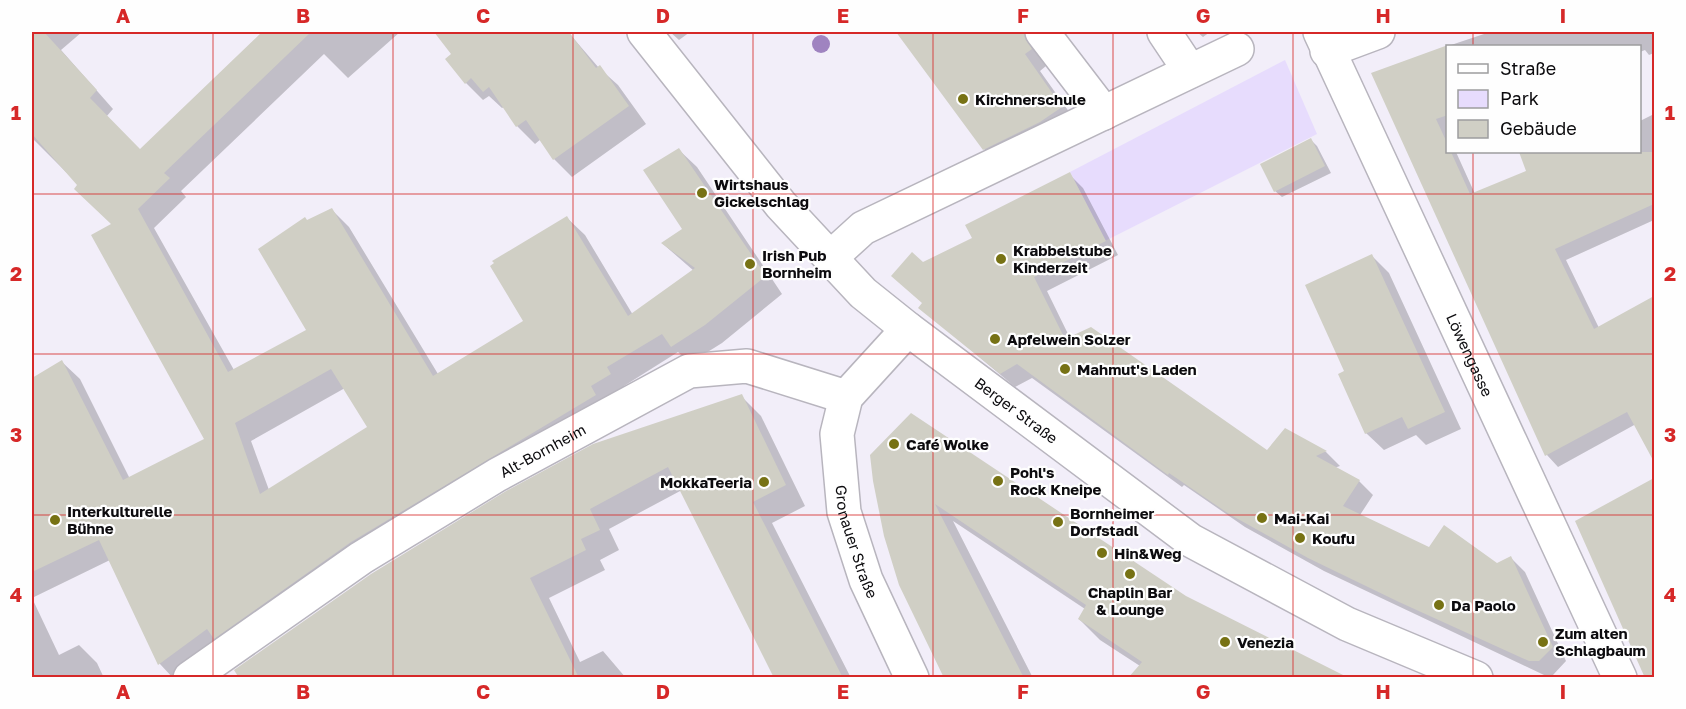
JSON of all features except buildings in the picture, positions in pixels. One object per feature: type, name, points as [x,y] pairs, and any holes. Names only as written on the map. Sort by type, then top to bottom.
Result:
[{"type":"street","name":"Berger Straße","points":[[644,32],[781,205],[863,293],[908,329],[1190,540],[1347,624],[1476,678]]},
{"type":"street","points":[[1042,32],[1104,113]]},
{"type":"street","points":[[1164,32],[1190,71]]},
{"type":"street","points":[[1323,41],[1378,32]]},
{"type":"street","name":"Löwengasse","points":[[1323,41],[1620,678]]},
{"type":"street","points":[[830,258],[863,228],[1237,49]]},
{"type":"street","points":[[846,397],[908,329]]},
{"type":"street","name":"Alt-Bornheim","points":[[190,678],[293,603],[371,552],[497,475],[689,371],[747,366],[846,397]]},
{"type":"street","name":"Gronauer Straße","points":[[846,397],[837,434],[844,512],[866,580],[912,678]]},
{"type":"green space","points":[[1285,60],[1317,134],[1105,241],[1070,172]]},
{"type":"place","name":"Kirchnerschule","points":[[963,99]]},
{"type":"place","name":"Wirtshaus Gickelschlag","points":[[702,193]]},
{"type":"place","name":"Krabbelstube Kinderzeit","points":[[1001,259]]},
{"type":"place","name":"Irish Pub Bornheim","points":[[750,264]]},
{"type":"place","name":"Apfelwein Solzer","points":[[995,339]]},
{"type":"place","name":"Mahmut's Laden","points":[[1065,369]]},
{"type":"place","name":"Café Wolke","points":[[894,444]]},
{"type":"place","name":"Pohl's Rock Kneipe","points":[[998,481]]},
{"type":"place","name":"MokkaTeeria","points":[[764,482]]},
{"type":"place","name":"Mai-Kai","points":[[1262,518]]},
{"type":"place","name":"Interkulturelle Bühne","points":[[55,520]]},
{"type":"place","name":"Bornheimer Dorfstadl","points":[[1058,522]]},
{"type":"place","name":"Koufu","points":[[1300,538]]},
{"type":"place","name":"Hin&Weg","points":[[1102,553]]},
{"type":"place","name":"Chaplin Bar & Lounge","points":[[1130,574]]},
{"type":"place","name":"Da Paolo","points":[[1439,605]]},
{"type":"place","name":"Venezia","points":[[1225,642]]},
{"type":"place","name":"Zum alten Schlagbaum","points":[[1543,642]]}]
